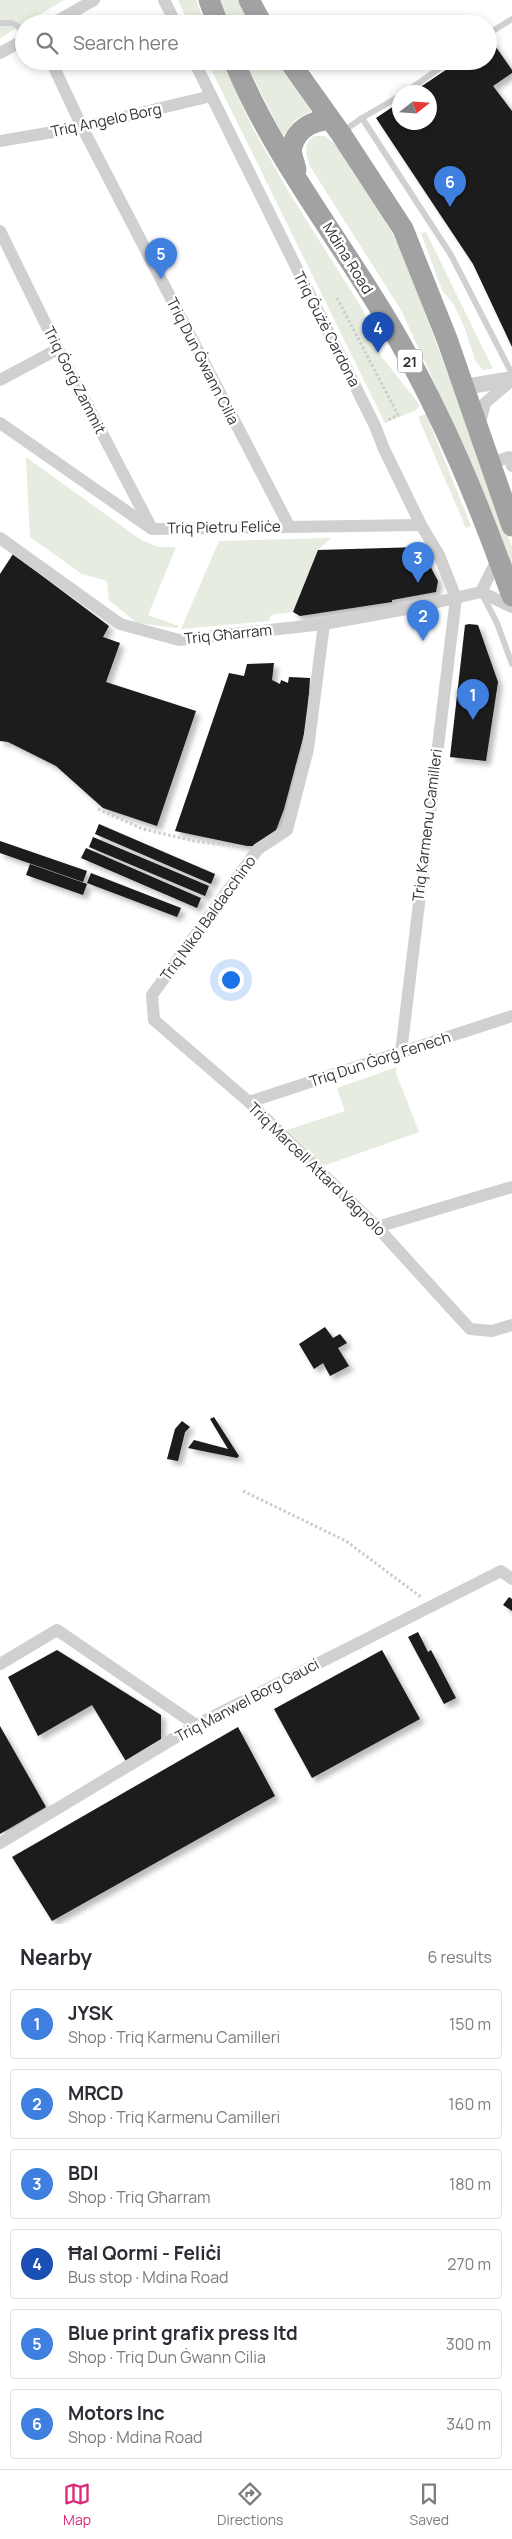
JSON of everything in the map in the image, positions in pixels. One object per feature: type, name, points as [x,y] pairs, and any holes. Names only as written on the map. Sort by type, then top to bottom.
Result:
[{"type":"highway","points":[[208,0],[214,15]]},
{"type":"highway","points":[[249,0],[257,15]]},
{"type":"highway","name":"Mdina Road","points":[[239,70],[275,141],[397,337],[432,400],[452,442],[512,596]]},
{"type":"highway","points":[[295,70],[403,228],[447,339],[512,526]]},
{"type":"highway","points":[[298,178],[291,148],[299,132],[308,125],[322,120],[336,127]]},
{"type":"street","points":[[68,15],[94,0]]},
{"type":"street","points":[[164,0],[172,15]]},
{"type":"street","points":[[0,52],[15,45]]},
{"type":"street","name":"Triq Dun Ġwann Cilia","points":[[54,70],[82,127],[289,526]]},
{"type":"street","name":"Triq Ġużè Cardona","points":[[198,70],[375,426],[384,449],[422,526],[439,555],[456,598]]},
{"type":"street","name":"Triq Angelo Borg","points":[[0,141],[82,127],[211,96]]},
{"type":"street","name":"Triq Ġorġ Zammit","points":[[0,231],[58,349],[152,529]]},
{"type":"street","points":[[0,380],[58,349]]},
{"type":"street","points":[[464,387],[512,380]]},
{"type":"street","points":[[478,430],[485,403],[512,380]]},
{"type":"street","name":"Triq Pietru Feliċe","points":[[0,423],[152,529],[422,526]]},
{"type":"street","points":[[489,464],[511,460]]},
{"type":"street","name":"Triq Għarram","points":[[0,538],[120,624],[179,640],[324,624],[412,608],[481,592]]},
{"type":"street","points":[[498,558],[481,592],[512,608]]},
{"type":"street","name":"Triq Karmenu Camilleri","points":[[401,1052],[456,598]]},
{"type":"street","name":"Triq Nikol Baldacchino","points":[[154,1020],[152,995],[258,849],[287,830],[308,749],[324,624]]},
{"type":"street","name":"Triq Dun Ġorġ Fenech","points":[[249,1102],[512,1016]]},
{"type":"street","name":"Triq Marcell Attard Vagnolo","points":[[154,1020],[249,1102],[377,1227],[470,1330],[492,1331],[512,1325]]},
{"type":"street","points":[[377,1227],[512,1187]]},
{"type":"street","name":"Triq Manwel Borg Gauci","points":[[0,1844],[196,1725],[501,1570],[512,1579]]},
{"type":"street","points":[[0,1664],[57,1630],[196,1725]]},
{"type":"lane","points":[[497,28],[512,19]]},
{"type":"lane","points":[[0,23],[15,25]]},
{"type":"lane","points":[[416,85],[437,70]]},
{"type":"lane","points":[[336,127],[362,118],[392,101]]},
{"type":"lane","points":[[362,118],[451,256],[512,374]]},
{"type":"lane","points":[[481,592],[497,623],[512,664]]},
{"type":"path","points":[[337,298],[398,415],[375,426]]},
{"type":"path","points":[[98,809],[143,829],[194,841],[258,849]]},
{"type":"path","points":[[243,1491],[346,1541],[432,1604]]},
{"type":"shaded area","points":[[0,0],[64,0],[39,15],[15,15],[15,29],[0,38]]},
{"type":"shaded area","points":[[178,0],[196,0],[202,15],[185,15]]},
{"type":"shaded area","points":[[219,0],[239,0],[248,15],[225,15]]},
{"type":"shaded area","points":[[211,70],[226,70],[252,127],[290,194],[363,310],[381,356],[420,405],[416,410],[385,423]]},
{"type":"shaded area","points":[[250,70],[282,70],[311,111],[295,120],[283,136]]},
{"type":"shaded area","points":[[314,136],[325,136],[345,156],[390,228],[404,256],[512,547],[512,573],[460,438],[401,310],[311,168],[306,147]]},
{"type":"shaded area","points":[[426,232],[493,369],[483,370],[475,360],[464,326],[454,305],[442,290],[421,233]]},
{"type":"shaded area","points":[[426,414],[471,526],[466,528],[418,417]]},
{"type":"shaded area","points":[[26,457],[141,540],[158,547],[176,547],[148,615],[179,626],[177,628],[137,623],[109,600],[107,581],[82,574],[30,537]]},
{"type":"shaded area","points":[[331,538],[318,550],[293,612],[271,615],[269,621],[181,629],[219,541]]},
{"type":"shaded area","points":[[397,1067],[396,1073],[419,1132],[323,1166],[287,1130],[345,1111],[337,1088]]},
{"type":"building","points":[[497,49],[512,70],[512,73],[493,86],[512,111],[512,347],[473,264],[376,118],[392,107],[392,130],[437,130],[437,85],[423,85],[446,70],[497,70]]},
{"type":"building","points":[[420,547],[438,581],[436,592],[392,600],[392,602],[300,616],[293,612],[318,550]]},
{"type":"building","points":[[13,554],[109,626],[103,637],[120,643],[106,682],[196,711],[157,826],[103,808],[56,766],[8,742],[0,741],[0,574]]},
{"type":"building","points":[[465,625],[478,625],[498,682],[486,761],[450,757]]},
{"type":"building","points":[[274,663],[272,680],[280,684],[281,680],[288,683],[289,677],[310,678],[307,723],[284,809],[275,833],[255,846],[247,846],[175,831],[229,673],[244,676],[247,664]]},
{"type":"building","points":[[99,824],[215,874],[211,884],[95,834]]},
{"type":"building","points":[[93,837],[209,886],[205,896],[89,847]]},
{"type":"building","points":[[0,841],[87,871],[83,882],[0,853]]},
{"type":"building","points":[[86,848],[201,898],[197,908],[81,858]]},
{"type":"building","points":[[30,864],[87,884],[83,895],[26,875]]},
{"type":"building","points":[[91,873],[181,908],[177,917],[87,883]]},
{"type":"building","points":[[325,1327],[333,1338],[340,1334],[347,1343],[338,1348],[349,1366],[330,1376],[323,1363],[314,1369],[299,1344]]},
{"type":"building","points":[[214,1417],[239,1456],[237,1458],[188,1448],[194,1440],[228,1449],[210,1419]]},
{"type":"building","points":[[182,1421],[190,1427],[185,1432],[178,1461],[167,1459],[175,1429]]},
{"type":"building","points":[[509,1597],[512,1599],[512,1611],[503,1605]]},
{"type":"building","points":[[418,1632],[428,1652],[431,1650],[456,1698],[444,1704],[408,1637]]},
{"type":"building","points":[[57,1650],[161,1715],[161,1740],[127,1763],[92,1705],[38,1736],[8,1677]]},
{"type":"building","points":[[382,1650],[420,1719],[312,1778],[274,1709]]},
{"type":"building","points":[[0,1726],[46,1807],[0,1834]]},
{"type":"building","points":[[238,1727],[275,1796],[52,1921],[12,1857]]},
{"type":"place","name":"Motors Inc","points":[[450,207]]},
{"type":"place","name":"Blue print grafix press ltd","points":[[161,279]]},
{"type":"place","name":"Ħal Qormi - Feliċi","points":[[378,353]]},
{"type":"place","name":"BDI","points":[[418,583]]},
{"type":"place","name":"MRCD","points":[[423,641]]},
{"type":"place","name":"JYSK","points":[[473,720]]}]
